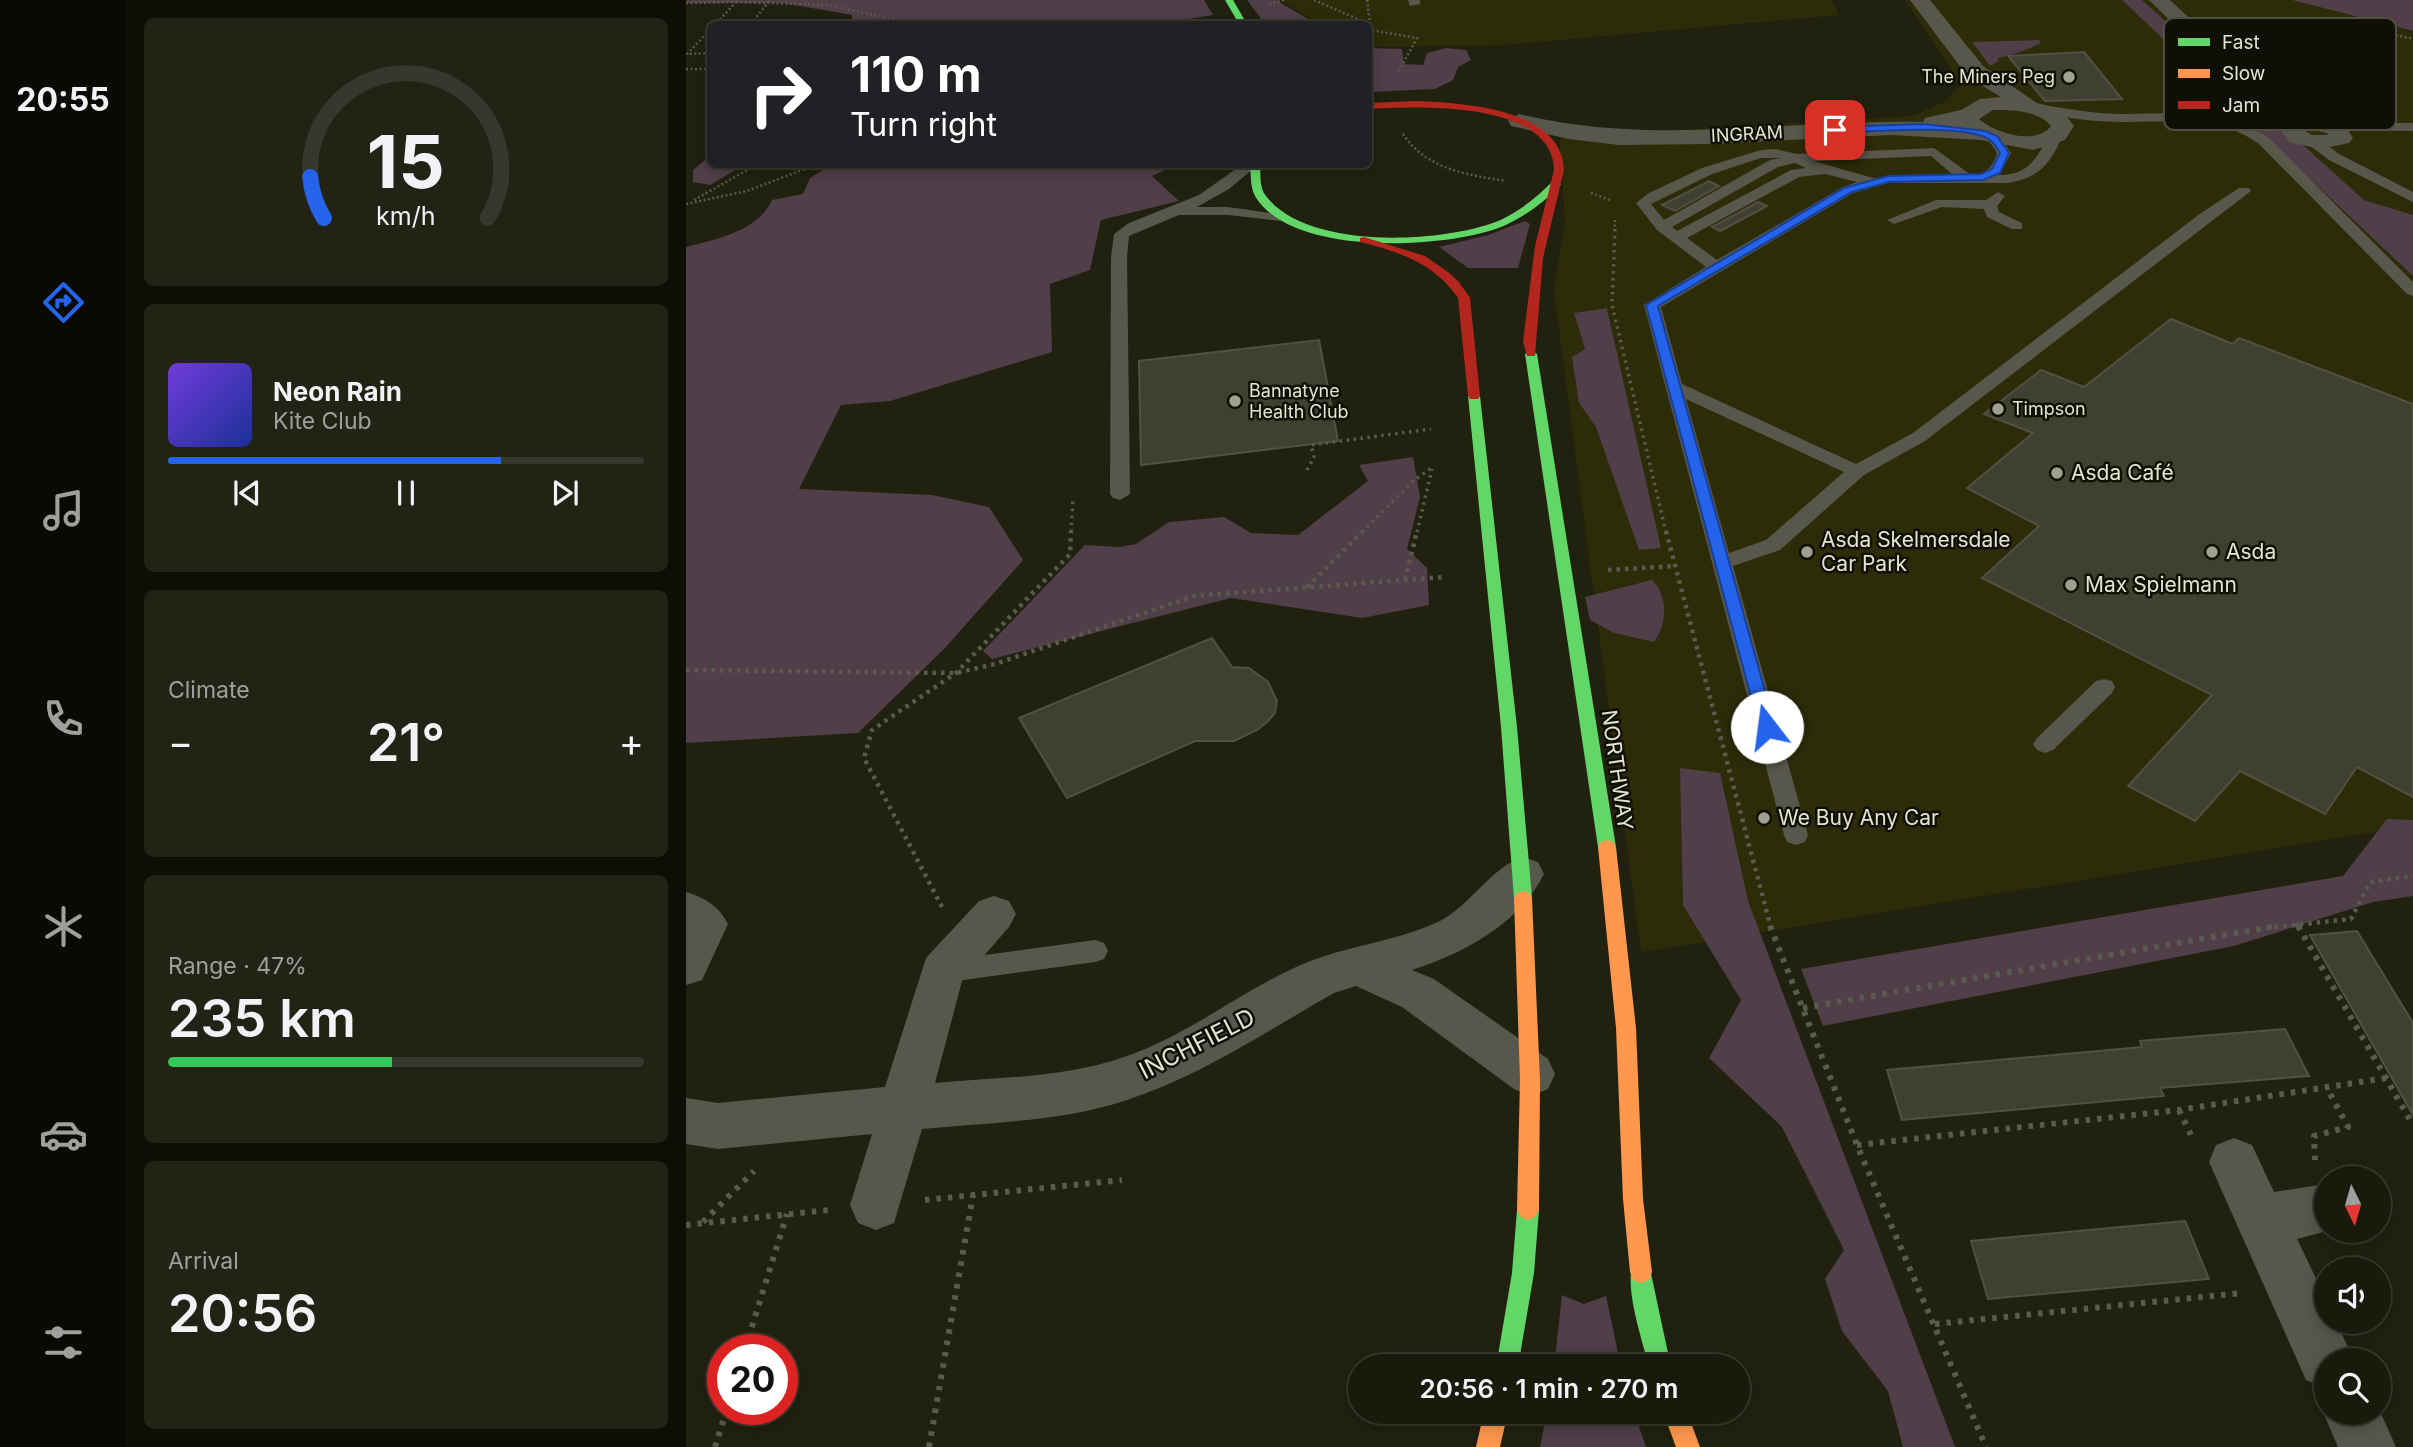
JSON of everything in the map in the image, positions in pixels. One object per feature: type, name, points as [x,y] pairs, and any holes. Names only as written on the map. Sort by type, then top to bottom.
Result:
[{"type":"street","points":[[1229,0],[1241,21]]},
{"type":"street","points":[[1920,0],[1976,72],[2060,120],[2058,135]]},
{"type":"street","points":[[2159,0],[2178,18]]},
{"type":"street","points":[[1976,72],[1979,124]]},
{"type":"street","points":[[1364,240],[1419,240],[1485,229],[1517,216],[1541,201],[1558,175],[1555,149],[1541,134],[1519,121],[1488,110],[1412,102],[1372,104]]},
{"type":"street","points":[[1979,124],[2000,103],[2035,107]]},
{"type":"street","name":"INGRAM","points":[[1519,121],[1592,136],[1647,138],[1979,124],[2021,142],[2058,135]]},
{"type":"street","points":[[2293,130],[2292,134],[2330,141]]},
{"type":"street","name":"INGRAM","points":[[1558,175],[1597,149],[1647,138]]},
{"type":"street","points":[[1254,168],[1252,181],[1262,201],[1285,219],[1320,232],[1406,250],[1434,262],[1458,284],[1464,298],[1522,874],[1531,1074],[1527,1233],[1509,1354]]},
{"type":"street","name":"NORTHWAY","points":[[1558,175],[1541,247],[1529,342],[1604,816],[1626,1028],[1633,1199],[1644,1304],[1657,1354]]},
{"type":"street","name":"INCHFIELD","points":[[686,1121],[718,1126],[1079,1091],[1126,1079],[1174,1059],[1322,977],[1415,950],[1457,933],[1493,906],[1522,874]]},
{"type":"street","points":[[686,909],[706,924],[686,966]]},
{"type":"street","points":[[876,1205],[942,972],[994,914]]},
{"type":"street","points":[[1356,966],[1418,993],[1531,1074]]},
{"type":"street","points":[[2234,1162],[2320,1348]]},
{"type":"street","points":[[2262,1219],[2314,1211]]},
{"type":"street","points":[[1488,1447],[1493,1424]]},
{"type":"street","points":[[1679,1424],[1688,1447]]},
{"type":"street","points":[[2357,1425],[2367,1447]]},
{"type":"lane","points":[[2035,107],[2121,118],[2164,116]]},
{"type":"lane","points":[[1894,220],[1941,203],[1990,205],[2027,176],[2047,156],[2058,135],[2121,118]]},
{"type":"lane","points":[[1662,227],[1775,163],[1929,152],[1937,153],[1952,166],[1974,178],[1996,171],[2003,162],[2004,153],[1979,124]]},
{"type":"lane","points":[[2249,130],[2413,291]]},
{"type":"lane","points":[[2330,141],[2369,130]]},
{"type":"lane","points":[[2330,141],[2413,198]]},
{"type":"lane","points":[[1716,267],[1692,245],[1649,217],[1644,202],[1729,162],[1773,153],[1826,171],[1872,182],[2027,176]]},
{"type":"lane","points":[[1677,237],[1796,173],[1952,166]]},
{"type":"lane","points":[[1121,494],[1119,257],[1122,234],[1136,224],[1170,214],[1219,190],[1249,168]]},
{"type":"lane","points":[[1796,835],[1652,305],[1848,190],[1872,182]]},
{"type":"lane","points":[[1692,245],[1771,203],[1774,185]]},
{"type":"lane","points":[[1722,563],[1773,545],[1857,471],[1919,438],[2206,216],[2244,191]]},
{"type":"lane","points":[[1990,205],[1993,214],[2017,226]]},
{"type":"lane","points":[[1170,214],[1228,211],[1285,219]]},
{"type":"lane","points":[[1675,387],[1857,471]]},
{"type":"lane","points":[[2046,744],[2104,687]]},
{"type":"lane","points":[[942,972],[1095,951]]},
{"type":"path","points":[[719,21],[736,2],[744,0]]},
{"type":"path","points":[[753,21],[770,0]]},
{"type":"path","points":[[1314,0],[1363,21]]},
{"type":"path","points":[[1367,0],[1370,21]]},
{"type":"path","points":[[688,2],[828,5],[902,21]]},
{"type":"path","points":[[1198,21],[1205,20]]},
{"type":"path","points":[[1372,30],[1417,38],[1401,66],[1399,80]]},
{"type":"path","points":[[687,54],[707,35]]},
{"type":"path","points":[[687,54],[707,53]]},
{"type":"path","points":[[686,69],[707,69]]},
{"type":"path","points":[[1401,132],[1413,149],[1428,158],[1461,172],[1507,181]]},
{"type":"path","points":[[687,204],[751,168]]},
{"type":"path","points":[[687,204],[747,191],[807,168]]},
{"type":"path","points":[[1307,470],[1314,457],[1311,445],[1431,429]]},
{"type":"path","points":[[1307,587],[1414,480],[1433,467],[1405,580]]},
{"type":"path","points":[[942,972],[942,906],[864,758],[872,730],[956,673],[1070,554],[1073,500]]},
{"type":"path","points":[[1607,570],[1674,566]]},
{"type":"path","points":[[686,670],[956,673],[995,664],[1194,596],[1444,577]]},
{"type":"path","points":[[1803,1008],[2296,923],[2351,919],[2370,882],[2413,876]]},
{"type":"path","points":[[2296,923],[2413,1125]]},
{"type":"path","points":[[1857,1145],[2179,1110],[2386,1078]]},
{"type":"path","points":[[2316,1166],[2314,1136],[2348,1127],[2327,1088]]},
{"type":"path","points":[[929,1447],[974,1195]]},
{"type":"path","points":[[750,1334],[787,1214]]},
{"type":"path","points":[[1935,1324],[2291,1287]]},
{"type":"path","points":[[715,1447],[722,1425]]},
{"type":"shaded area","points":[[686,0],[1204,0],[1213,15],[1176,21],[852,21],[852,15],[783,3],[687,3]]},
{"type":"shaded area","points":[[1247,0],[1276,0],[1311,21],[1263,21]]},
{"type":"shaded area","points":[[1280,0],[1830,0],[1840,15],[1505,45],[1372,47],[1372,21],[1315,21]]},
{"type":"shaded area","points":[[1905,0],[2294,0],[2361,18],[2164,18],[2164,130],[2396,130],[2396,27],[2413,32],[2413,826],[1641,952],[1554,291],[1565,224],[1559,123],[1634,133],[1913,116],[1946,101],[1961,85]]},
{"type":"shaded area","points":[[2122,0],[2142,0],[2164,20],[2164,40]]},
{"type":"shaded area","points":[[2292,0],[2413,0],[2413,31],[2396,27],[2396,18],[2362,18]]},
{"type":"shaded area","points":[[2039,40],[2041,43],[2032,47],[1997,58],[1999,61],[1990,66],[1972,42]]},
{"type":"shaded area","points":[[1372,48],[1402,49],[1404,64],[1423,65],[1427,53],[1446,48],[1466,50],[1471,60],[1458,67],[1453,80],[1435,89],[1372,92]]},
{"type":"shaded area","points":[[2258,130],[2286,130],[2364,200],[2413,215],[2413,276]]},
{"type":"shaded area","points":[[707,158],[707,168],[739,168],[710,185],[693,182],[693,170]]},
{"type":"shaded area","points":[[826,168],[1169,168],[1152,176],[1179,201],[1101,220],[1090,270],[1050,284],[1052,352],[890,401],[841,405],[799,489],[932,495],[989,507],[1023,560],[945,648],[858,733],[686,743],[686,247],[723,237],[747,226],[766,211],[772,200],[803,194],[810,178]]},
{"type":"shaded area","points":[[1525,221],[1530,224],[1518,268],[1468,268],[1439,247],[1488,235]]},
{"type":"shaded area","points":[[1607,308],[1661,548],[1639,550],[1596,427],[1579,403],[1572,357],[1585,349],[1574,313]]},
{"type":"shaded area","points":[[1413,457],[1420,497],[1407,549],[1427,568],[1429,605],[1362,618],[1231,598],[992,659],[983,651],[1085,545],[1119,547],[1136,544],[1169,522],[1224,517],[1251,533],[1298,535],[1368,481],[1359,465]]},
{"type":"shaded area","points":[[1652,580],[1661,594],[1664,610],[1662,627],[1654,642],[1614,633],[1590,620],[1585,597]]},
{"type":"shaded area","points":[[1680,768],[1720,773],[1748,901],[1955,1447],[1903,1447],[1888,1391],[1842,1331],[1825,1279],[1844,1250],[1782,1127],[1709,1058],[1741,1000],[1683,905]]},
{"type":"shaded area","points":[[2387,819],[2413,820],[2413,896],[2373,902],[2234,946],[1823,1026],[1801,969],[2343,876]]},
{"type":"shaded area","points":[[1562,1295],[1584,1304],[1606,1296],[1618,1354],[1555,1354]]},
{"type":"shaded area","points":[[1545,1424],[1638,1424],[1646,1447],[1540,1447]]},
{"type":"building","name":"The Miners Peg","points":[[2084,52],[2122,99],[2045,101],[2008,56]]},
{"type":"building","points":[[1709,181],[1719,186],[1675,211],[1662,205]]},
{"type":"building","points":[[1758,202],[1767,206],[1720,231],[1712,227]]},
{"type":"building","name":"Asda","points":[[2171,319],[2233,344],[2239,338],[2413,404],[2413,797],[2357,767],[2325,814],[2240,771],[2195,821],[2128,786],[2212,695],[1982,578],[2039,526],[1967,488],[2033,433],[1984,414],[2041,370],[2084,387]]},
{"type":"building","name":"Bannatyne Health Club","points":[[1319,340],[1338,441],[1141,465],[1139,361]]},
{"type":"building","points":[[1212,638],[1232,667],[1249,668],[1268,682],[1277,701],[1275,713],[1267,722],[1234,741],[1195,741],[1067,798],[1019,718]]},
{"type":"building","points":[[2357,931],[2413,1023],[2413,1115],[2310,935]]},
{"type":"building","points":[[2285,1029],[2309,1076],[2160,1088],[2164,1096],[1902,1120],[1887,1070],[2142,1047],[2140,1041]]},
{"type":"building","points":[[2185,1221],[2209,1279],[1988,1299],[1971,1241]]},
{"type":"traffic: fast","points":[[1229,0],[1241,21]]},
{"type":"traffic: fast","points":[[1255,168],[1258,193],[1278,214],[1304,227],[1370,240],[1439,238],[1494,226],[1527,208],[1556,184]]},
{"type":"traffic: fast","points":[[1531,354],[1607,847]]},
{"type":"traffic: fast","points":[[1474,396],[1509,727],[1523,898]]},
{"type":"traffic: fast","points":[[1509,1354],[1523,1273],[1528,1210]]},
{"type":"traffic: fast","points":[[1641,1272],[1645,1304],[1657,1354]]},
{"type":"traffic: slow","points":[[1607,847],[1626,1028],[1633,1199],[1641,1272]]},
{"type":"traffic: slow","points":[[1523,898],[1530,1080],[1528,1210]]},
{"type":"traffic: slow","points":[[1488,1447],[1493,1424]]},
{"type":"traffic: slow","points":[[1679,1424],[1688,1447]]},
{"type":"traffic: jam","points":[[1372,106],[1417,104],[1477,109],[1506,116],[1531,127],[1550,142],[1559,163],[1559,170],[1538,258],[1529,342],[1531,354]]},
{"type":"traffic: jam","points":[[1364,240],[1421,258],[1455,285],[1464,298],[1474,396]]},
{"type":"place","name":"The Miners Peg","points":[[2069,77]]},
{"type":"place","name":"Bannatyne Health Club","points":[[1235,401]]},
{"type":"place","name":"Timpson","points":[[1998,409]]},
{"type":"place","name":"Asda Café","points":[[2057,473]]},
{"type":"place","name":"Asda Skelmersdale Car Park","points":[[1807,552]]},
{"type":"place","name":"Asda","points":[[2212,552]]},
{"type":"place","name":"Max Spielmann","points":[[2071,585]]},
{"type":"place","name":"We Buy Any Car","points":[[1764,818]]},
{"type":"route","points":[[1767,727],[1652,305],[1848,190],[1888,179],[1983,177],[1996,171],[2003,162],[2004,153],[1994,138],[1982,133],[1924,127],[1835,130]]}]
